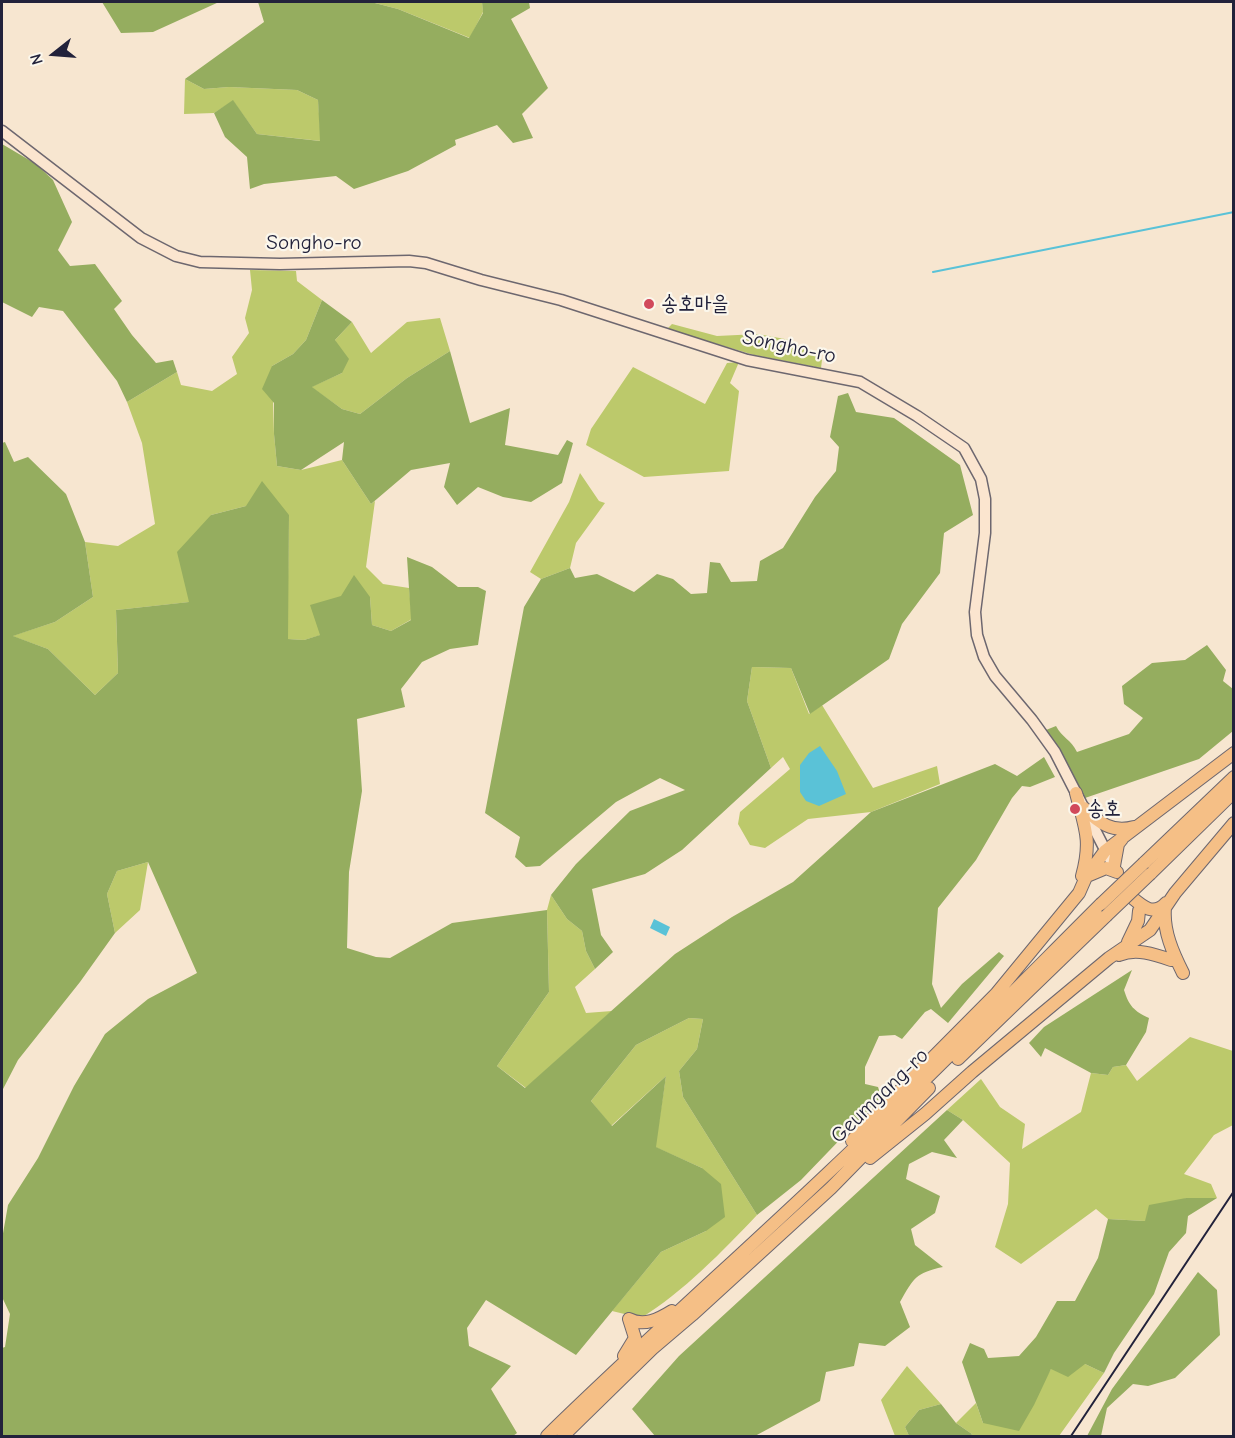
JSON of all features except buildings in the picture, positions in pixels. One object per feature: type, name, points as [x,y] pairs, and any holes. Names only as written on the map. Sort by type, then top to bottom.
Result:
[{"type":"highway","points":[[828,1173],[860,1131],[996,994],[1079,893],[1086,877],[1105,851],[1233,753]]},
{"type":"highway","name":"Geumgang-ro","points":[[563,1437],[652,1349],[831,1188],[941,1076],[1106,916],[1147,868],[1233,777]]},
{"type":"highway","name":"Geumgang-ro","points":[[547,1437],[613,1372],[828,1173],[932,1073],[1101,904],[1147,868],[1233,792]]},
{"type":"highway","points":[[1076,793],[1088,838],[1086,862],[1079,893]]},
{"type":"highway","points":[[1084,808],[1110,828],[1122,830],[1138,826]]},
{"type":"highway","points":[[1130,896],[1146,909],[1155,910],[1162,907],[1233,823]]},
{"type":"highway","points":[[1086,877],[1106,868],[1115,869],[1118,844],[1125,836]]},
{"type":"highway","points":[[831,1188],[925,1114],[972,1072],[1114,955],[1150,930],[1175,893]]},
{"type":"highway","points":[[1165,908],[1164,918],[1173,955],[1183,973]]},
{"type":"highway","points":[[1114,955],[1134,932],[1139,911]]},
{"type":"highway","points":[[1114,955],[1141,952],[1171,960]]},
{"type":"highway","points":[[613,1372],[635,1338],[629,1319],[637,1323],[655,1320],[691,1299]]},
{"type":"main road","name":"Songho-ro","points":[[2,131],[141,238],[176,256],[200,262],[280,264],[409,261],[426,263],[481,280],[561,300],[736,357],[860,382],[917,416],[964,448],[981,479],[985,499],[985,533],[975,612],[977,635],[984,657],[995,676],[1055,752],[1105,851],[1150,930]]},
{"type":"green space","points":[[102,2],[219,2],[153,32],[121,33]]},
{"type":"green space","points":[[258,2],[371,2],[398,9],[469,38],[483,13],[482,2],[529,2],[530,8],[511,19],[548,88],[522,114],[533,138],[513,143],[497,125],[455,140],[456,145],[408,171],[354,189],[336,176],[264,184],[250,189],[247,157],[225,137],[214,113],[233,100],[257,134],[320,141],[318,100],[297,90],[229,87],[204,89],[185,79],[264,22]]},
{"type":"green space","points":[[371,2],[482,2],[483,12],[470,38],[398,9]]},
{"type":"green space","points":[[185,79],[204,89],[229,87],[297,90],[318,100],[321,141],[257,134],[233,101],[214,113],[184,114]]},
{"type":"green space","points":[[2,144],[36,164],[53,180],[72,222],[58,250],[70,266],[95,264],[122,301],[114,309],[132,335],[156,363],[173,360],[177,372],[127,402],[117,381],[63,311],[39,307],[32,317],[2,302]]},
{"type":"green space","points":[[250,270],[296,271],[297,281],[322,300],[306,340],[293,354],[272,366],[277,466],[301,470],[342,460],[371,504],[375,501],[366,567],[383,584],[409,588],[412,619],[391,631],[372,625],[370,597],[321,635],[304,640],[287,639],[289,515],[246,506],[211,515],[190,602],[116,610],[118,673],[95,695],[48,649],[12,636],[55,622],[93,597],[85,542],[118,546],[155,524],[142,443],[127,402],[177,372],[181,385],[212,391],[237,374],[232,357],[249,333],[245,318],[252,290]]},
{"type":"green space","points":[[322,300],[352,322],[335,340],[349,359],[342,373],[312,387],[342,409],[360,414],[407,378],[450,351],[470,423],[510,408],[505,445],[558,455],[567,440],[573,443],[562,483],[531,502],[503,497],[478,487],[457,505],[444,487],[450,463],[411,470],[371,504],[342,460],[344,442],[301,470],[277,466],[274,403],[262,389],[272,366],[293,354],[306,340]]},
{"type":"green space","points":[[440,318],[450,351],[407,378],[360,414],[342,409],[311,387],[342,373],[335,340],[352,322],[371,353],[407,322]]},
{"type":"green space","points":[[672,324],[717,336],[758,334],[790,340],[822,360],[821,368],[754,355],[667,329]]},
{"type":"green space","points":[[739,362],[730,383],[739,391],[729,471],[644,477],[586,445],[591,429],[633,367],[705,404],[727,363]]},
{"type":"green space","points":[[848,393],[856,412],[894,418],[960,465],[973,515],[944,533],[940,573],[902,624],[889,659],[810,714],[791,668],[752,667],[747,701],[771,768],[682,850],[645,874],[592,889],[601,935],[613,952],[595,969],[586,951],[582,931],[567,919],[551,895],[576,864],[630,811],[685,790],[660,778],[616,802],[540,866],[526,867],[515,857],[520,837],[485,813],[524,607],[541,579],[570,568],[575,578],[597,574],[634,592],[657,574],[673,579],[691,594],[707,593],[710,562],[720,563],[731,582],[757,581],[760,561],[783,548],[815,497],[836,471],[839,447],[830,437],[838,396]]},
{"type":"green space","points":[[5,442],[14,462],[28,457],[66,494],[85,542],[93,597],[55,622],[13,636],[48,649],[95,695],[118,673],[116,610],[189,602],[177,552],[211,515],[246,506],[262,481],[289,515],[288,639],[304,640],[320,635],[310,605],[341,596],[354,575],[370,597],[372,625],[391,631],[411,620],[407,557],[432,567],[458,587],[478,587],[486,591],[478,645],[450,649],[422,662],[401,689],[405,707],[357,719],[362,791],[349,872],[347,948],[376,957],[390,958],[452,923],[547,910],[549,992],[497,1066],[525,1088],[675,954],[732,917],[793,882],[871,812],[995,764],[1017,776],[1044,757],[1055,777],[1030,787],[1022,786],[1012,798],[976,860],[938,908],[932,984],[941,1008],[962,984],[999,952],[1004,956],[948,1023],[931,1009],[925,1012],[902,1039],[895,1035],[879,1036],[865,1067],[865,1084],[878,1087],[881,1097],[801,1180],[757,1215],[683,1097],[679,1071],[697,1049],[703,1019],[689,1018],[636,1045],[591,1101],[612,1126],[666,1076],[656,1147],[702,1168],[721,1184],[725,1217],[706,1231],[661,1252],[576,1355],[486,1300],[467,1328],[469,1346],[511,1366],[491,1389],[517,1433],[513,1436],[2,1436],[2,1348],[5,1347],[10,1314],[2,1297],[2,1239],[8,1205],[38,1158],[74,1086],[105,1034],[148,999],[197,973],[148,862],[117,871],[107,894],[115,933],[80,982],[18,1060],[2,1091],[2,443]]},
{"type":"green space","points":[[580,473],[599,501],[605,503],[576,543],[570,568],[541,579],[530,572],[569,502]]},
{"type":"green space","points":[[1207,645],[1226,670],[1223,681],[1233,689],[1233,731],[1199,759],[1085,798],[1046,730],[1056,726],[1077,752],[1129,734],[1143,718],[1124,704],[1122,686],[1152,663],[1185,660]]},
{"type":"green space","points":[[752,667],[791,668],[809,714],[822,705],[873,788],[937,766],[940,784],[871,812],[808,819],[765,848],[750,845],[738,824],[740,812],[790,769],[783,757],[771,768],[747,701]]},
{"type":"green space","points":[[148,862],[140,910],[115,933],[107,894],[117,871]]},
{"type":"green space","points":[[551,895],[567,919],[582,931],[586,951],[595,969],[575,987],[586,1013],[612,1011],[526,1088],[497,1066],[549,992],[547,910]]},
{"type":"green space","points":[[1132,970],[1124,990],[1126,996],[1139,1013],[1149,1018],[1146,1032],[1126,1065],[1113,1067],[1108,1075],[1091,1073],[1045,1048],[1041,1057],[1029,1043],[1044,1027]]},
{"type":"green space","points":[[689,1018],[703,1019],[697,1049],[679,1071],[683,1097],[757,1215],[687,1284],[641,1318],[612,1311],[661,1252],[706,1231],[702,1168],[655,1147],[666,1076],[611,1126],[591,1101],[636,1045]]},
{"type":"green space","points":[[1190,1037],[1233,1051],[1233,1125],[1214,1135],[1184,1174],[1211,1184],[1217,1198],[1186,1198],[1145,1221],[1108,1219],[1096,1209],[1021,1264],[995,1247],[1008,1204],[1010,1163],[963,1120],[947,1110],[981,1079],[1000,1107],[1025,1124],[1022,1149],[1081,1112],[1091,1073],[1108,1075],[1113,1067],[1126,1065],[1137,1081]]},
{"type":"green space","points":[[947,1110],[963,1120],[944,1140],[957,1158],[932,1152],[909,1164],[906,1179],[940,1196],[935,1213],[911,1229],[915,1245],[943,1267],[921,1274],[916,1278],[900,1302],[910,1327],[885,1346],[859,1343],[854,1366],[826,1372],[820,1401],[755,1436],[655,1436],[632,1409],[679,1356]]},
{"type":"green space","points":[[1186,1198],[1217,1198],[1188,1216],[1186,1233],[1169,1252],[1154,1294],[1114,1353],[1104,1373],[1085,1364],[1068,1377],[1051,1369],[1019,1431],[983,1423],[962,1362],[970,1343],[984,1349],[988,1358],[1019,1356],[1036,1337],[1057,1301],[1075,1301],[1098,1258],[1108,1219],[1145,1221],[1149,1205]]},
{"type":"green space","points":[[1198,1272],[1217,1290],[1220,1335],[1175,1378],[1148,1386],[1133,1384],[1107,1408],[1101,1436],[1087,1436],[1112,1389]]},
{"type":"green space","points":[[1085,1364],[1104,1373],[1059,1436],[971,1436],[972,1434],[956,1423],[976,1403],[983,1423],[1042,1384],[1051,1369]]},
{"type":"green space","points":[[907,1366],[941,1404],[919,1410],[905,1427],[909,1436],[895,1436],[881,1400]]},
{"type":"green space","points":[[941,1404],[956,1423],[972,1434],[971,1436],[909,1436],[905,1427],[919,1410]]},
{"type":"water","points":[[820,746],[837,771],[846,794],[819,806],[806,801],[800,792],[800,765],[809,753]]},
{"type":"water","points":[[654,919],[670,927],[666,936],[650,928]]},
{"type":"waterway","points":[[933,272],[1234,212]]},
{"type":"railway","points":[[1071,1436],[1234,1191]]},
{"type":"place","name":"송호마을","points":[[649,304]]},
{"type":"place","name":"송호","points":[[1075,809]]}]
